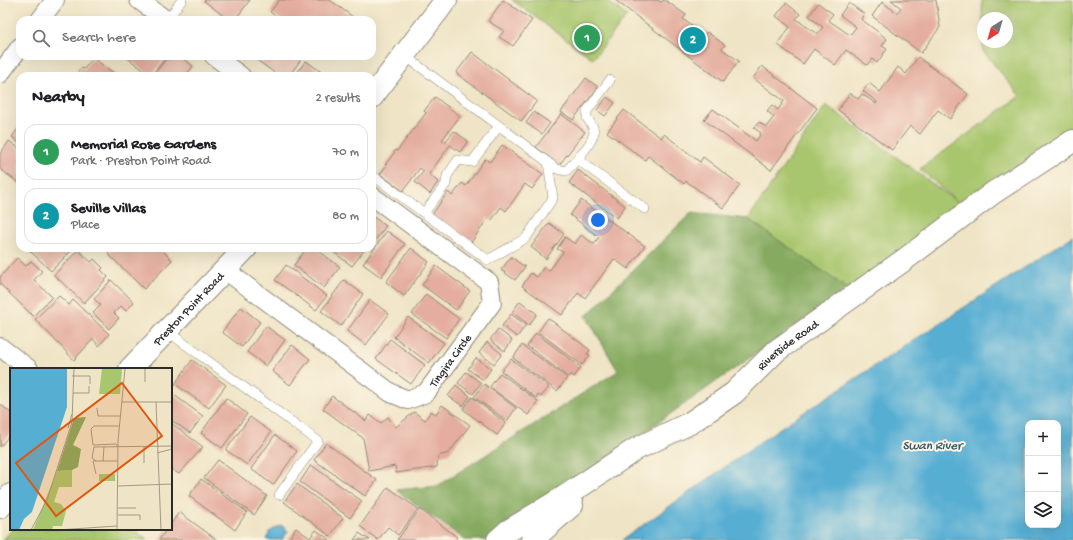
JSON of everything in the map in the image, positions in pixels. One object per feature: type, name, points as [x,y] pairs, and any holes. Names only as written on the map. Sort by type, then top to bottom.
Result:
[{"type":"street","points":[[43,16],[55,0]]},
{"type":"street","points":[[139,0],[161,16]]},
{"type":"street","points":[[376,92],[446,0]]},
{"type":"street","points":[[0,74],[16,52]]},
{"type":"street","points":[[219,60],[236,72]]},
{"type":"street","name":"Riverside Road","points":[[498,540],[508,531],[561,499],[636,449],[690,423],[728,397],[776,352],[904,260],[993,193],[1073,141]]},
{"type":"street","name":"Riverside Road","points":[[532,540],[565,510],[634,461],[713,421],[755,393],[792,354],[881,291],[970,220],[1019,185],[1073,151]]},
{"type":"street","name":"Tingira Circle","points":[[225,270],[391,393],[408,400],[426,393],[492,303],[489,282],[376,199]]},
{"type":"street","name":"Preston Point Road","points":[[131,368],[242,252]]},
{"type":"street","points":[[0,347],[28,368]]},
{"type":"street","points":[[0,507],[10,496]]},
{"type":"lane","points":[[169,16],[182,0]]},
{"type":"lane","points":[[404,56],[557,169],[566,171],[590,142],[594,132],[592,125],[587,118],[587,111],[610,80]]},
{"type":"lane","points":[[424,213],[446,184],[447,176],[458,160],[472,162],[499,126]]},
{"type":"lane","points":[[577,159],[645,209]]},
{"type":"lane","points":[[376,178],[488,260],[526,238],[554,198],[548,162]]},
{"type":"lane","points":[[166,331],[318,441],[279,495]]},
{"type":"green space","points":[[512,0],[606,0],[627,16],[593,59]]},
{"type":"green space","points":[[982,0],[1073,0],[1073,143],[848,289],[748,219],[826,105],[960,204],[920,169],[1020,96],[983,51],[983,48],[1013,48],[1013,12],[982,12]]},
{"type":"green space","points":[[691,213],[748,219],[848,289],[491,540],[465,540],[396,490],[437,486],[618,371],[586,316]]},
{"type":"green space","points":[[12,530],[134,530],[148,540],[3,540]]},
{"type":"water","name":"Swan River","points":[[1073,236],[1073,540],[622,540],[777,430]]},
{"type":"water","points":[[281,525],[288,531],[282,540],[267,540],[269,532]]},
{"type":"building","points":[[250,0],[238,16],[224,16],[204,1]]},
{"type":"building","points":[[279,0],[330,0],[352,16],[276,16],[270,12]]},
{"type":"building","points":[[503,0],[532,20],[513,46],[499,37],[504,31],[488,21]]},
{"type":"building","points":[[615,0],[658,0],[660,2],[665,0],[686,15],[683,19],[704,35],[707,32],[725,45],[722,49],[739,61],[723,82]]},
{"type":"building","points":[[891,0],[936,0],[940,27],[921,53],[872,16],[882,2],[897,13],[901,8]]},
{"type":"building","points":[[786,3],[800,14],[796,19],[817,34],[823,27],[809,16],[818,3],[833,14],[828,20],[850,35],[856,27],[840,15],[849,3],[864,14],[861,19],[887,39],[882,46],[887,49],[877,63],[872,59],[867,65],[846,50],[835,65],[814,49],[803,64],[777,44],[790,27],[776,16]]},
{"type":"building","points":[[472,52],[537,101],[521,121],[456,73]]},
{"type":"building","points":[[918,57],[968,94],[950,119],[938,110],[920,134],[910,126],[892,150],[838,110],[850,93],[858,99],[862,94],[876,104],[877,102],[863,91],[869,83],[880,92],[898,67],[906,74]]},
{"type":"building","points":[[91,60],[96,60],[112,72],[78,72],[81,68],[84,69]]},
{"type":"building","points":[[130,60],[164,60],[154,72],[146,72]]},
{"type":"building","points":[[165,60],[185,60],[193,66],[188,72],[156,72]]},
{"type":"building","points":[[257,60],[301,60],[292,72],[273,72]]},
{"type":"building","points":[[306,61],[321,72],[297,72]]},
{"type":"building","points":[[762,66],[817,108],[771,170],[704,120],[713,109],[756,141],[761,133],[754,128],[759,122],[766,127],[774,117],[767,111],[772,105],[778,110],[784,101],[753,78]]},
{"type":"building","points":[[586,78],[598,87],[573,120],[561,112]]},
{"type":"building","points":[[435,97],[460,116],[442,140],[445,142],[454,131],[468,141],[460,152],[450,145],[429,174],[438,182],[430,194],[415,182],[424,171],[420,168],[403,191],[380,174],[396,150],[397,151],[426,113],[424,111]]},
{"type":"building","points":[[607,97],[615,103],[605,116],[597,110]]},
{"type":"building","points":[[624,110],[661,138],[664,134],[700,162],[703,157],[740,185],[723,208],[686,181],[684,184],[648,156],[645,160],[607,132]]},
{"type":"building","points":[[534,112],[550,123],[542,134],[526,123]]},
{"type":"building","points":[[561,114],[585,132],[559,165],[536,147]]},
{"type":"building","points":[[16,132],[16,140],[12,137]]},
{"type":"building","points":[[9,141],[16,146],[16,181],[0,169],[0,154]]},
{"type":"building","points":[[502,145],[543,174],[532,189],[525,184],[506,211],[501,207],[491,221],[488,218],[470,244],[431,216],[448,192],[452,196],[462,183],[466,186],[485,159],[490,162]]},
{"type":"building","points":[[578,170],[625,206],[617,218],[569,183]]},
{"type":"building","points":[[581,200],[645,246],[628,269],[614,259],[585,298],[578,293],[562,315],[522,286],[531,273],[537,277],[544,267],[549,271],[563,252],[557,249],[565,237],[575,244],[581,235],[594,244],[599,237],[570,215]]},
{"type":"building","points":[[376,219],[386,226],[376,239]]},
{"type":"building","points":[[549,223],[564,234],[546,259],[531,247]]},
{"type":"building","points":[[387,231],[405,244],[381,277],[363,264],[372,252],[376,252],[376,246]]},
{"type":"building","points":[[411,248],[429,262],[404,296],[386,282]]},
{"type":"building","points":[[31,252],[70,252],[51,271]]},
{"type":"building","points":[[76,252],[80,252],[91,262],[94,259],[103,268],[101,270],[108,277],[84,303],[54,275]]},
{"type":"building","points":[[110,252],[164,252],[172,260],[144,289],[108,254]]},
{"type":"building","points":[[304,252],[320,252],[340,267],[324,288],[294,265]]},
{"type":"building","points":[[333,252],[363,252],[352,266]]},
{"type":"building","points":[[511,257],[525,267],[515,280],[501,270]]},
{"type":"building","points":[[17,258],[26,266],[31,261],[42,271],[34,280],[52,297],[33,316],[0,284],[0,277]]},
{"type":"building","points":[[286,265],[327,296],[316,310],[275,280]]},
{"type":"building","points":[[436,266],[470,291],[456,310],[422,285]]},
{"type":"building","points":[[111,280],[134,302],[126,311],[121,306],[114,313],[119,318],[109,329],[93,313],[101,305],[94,299]]},
{"type":"building","points":[[344,280],[363,294],[341,326],[321,311]]},
{"type":"building","points":[[426,294],[459,319],[446,338],[412,314]]},
{"type":"building","points":[[59,296],[69,305],[73,300],[109,334],[99,346],[93,339],[74,360],[35,319]]},
{"type":"building","points":[[370,300],[389,314],[366,345],[347,331]]},
{"type":"building","points":[[520,301],[537,314],[529,325],[512,312]]},
{"type":"building","points":[[241,307],[260,322],[242,347],[222,332]]},
{"type":"building","points":[[511,314],[526,325],[517,337],[502,326]]},
{"type":"building","points":[[408,317],[444,343],[429,363],[394,337]]},
{"type":"building","points":[[548,318],[590,350],[587,354],[590,355],[582,365],[538,332]]},
{"type":"building","points":[[266,326],[285,340],[266,366],[247,352]]},
{"type":"building","points":[[498,329],[512,340],[505,351],[490,340]]},
{"type":"building","points":[[536,333],[581,367],[574,377],[571,374],[568,377],[527,346]]},
{"type":"building","points":[[390,339],[425,365],[411,384],[376,359]]},
{"type":"building","points":[[487,342],[502,354],[494,364],[479,353]]},
{"type":"building","points":[[292,345],[310,359],[290,385],[272,371]]},
{"type":"building","points":[[522,345],[567,378],[557,391],[513,358]]},
{"type":"building","points":[[476,358],[491,369],[483,380],[468,369]]},
{"type":"building","points":[[511,359],[549,387],[541,397],[538,395],[536,398],[501,371]]},
{"type":"building","points":[[192,360],[226,385],[209,408],[175,384]]},
{"type":"building","points":[[466,372],[481,383],[473,394],[458,383]]},
{"type":"building","points":[[500,373],[538,401],[528,415],[490,387]]},
{"type":"building","points":[[484,384],[516,408],[507,421],[474,397]]},
{"type":"building","points":[[456,385],[470,396],[463,406],[448,396]]},
{"type":"building","points":[[172,394],[203,416],[190,433],[172,421]]},
{"type":"building","points":[[332,396],[366,421],[370,415],[381,423],[388,417],[396,427],[414,412],[425,420],[431,411],[436,414],[442,405],[470,425],[449,453],[438,456],[437,467],[396,473],[395,466],[369,471],[363,438],[323,409]]},
{"type":"building","points":[[472,397],[506,423],[497,435],[463,409]]},
{"type":"building","points":[[226,398],[247,414],[222,448],[201,433]]},
{"type":"building","points":[[0,404],[10,412],[10,434],[0,447]]},
{"type":"building","points":[[250,417],[271,432],[247,465],[226,450]]},
{"type":"building","points":[[172,424],[203,447],[179,474],[172,470]]},
{"type":"building","points":[[275,435],[297,451],[273,485],[251,469]]},
{"type":"building","points":[[326,443],[377,480],[365,496],[314,460]]},
{"type":"building","points":[[218,460],[267,496],[254,515],[204,478]]},
{"type":"building","points":[[311,465],[362,501],[350,518],[300,482]]},
{"type":"building","points":[[201,479],[247,512],[235,530],[189,496]]},
{"type":"building","points":[[297,484],[343,518],[330,536],[284,502]]},
{"type":"building","points":[[388,487],[418,509],[398,535],[388,527],[378,540],[360,526]]},
{"type":"building","points":[[420,509],[457,537],[455,540],[397,540]]},
{"type":"building","points":[[179,512],[217,540],[159,540],[166,530],[172,530],[172,522]]},
{"type":"building","points":[[296,528],[310,538],[316,530],[330,540],[288,540]]},
{"type":"building","points":[[359,533],[370,540],[354,540]]},
{"type":"place","name":"Memorial Rose Gardens","points":[[587,38]]},
{"type":"place","name":"Seville Villas","points":[[693,40]]}]
